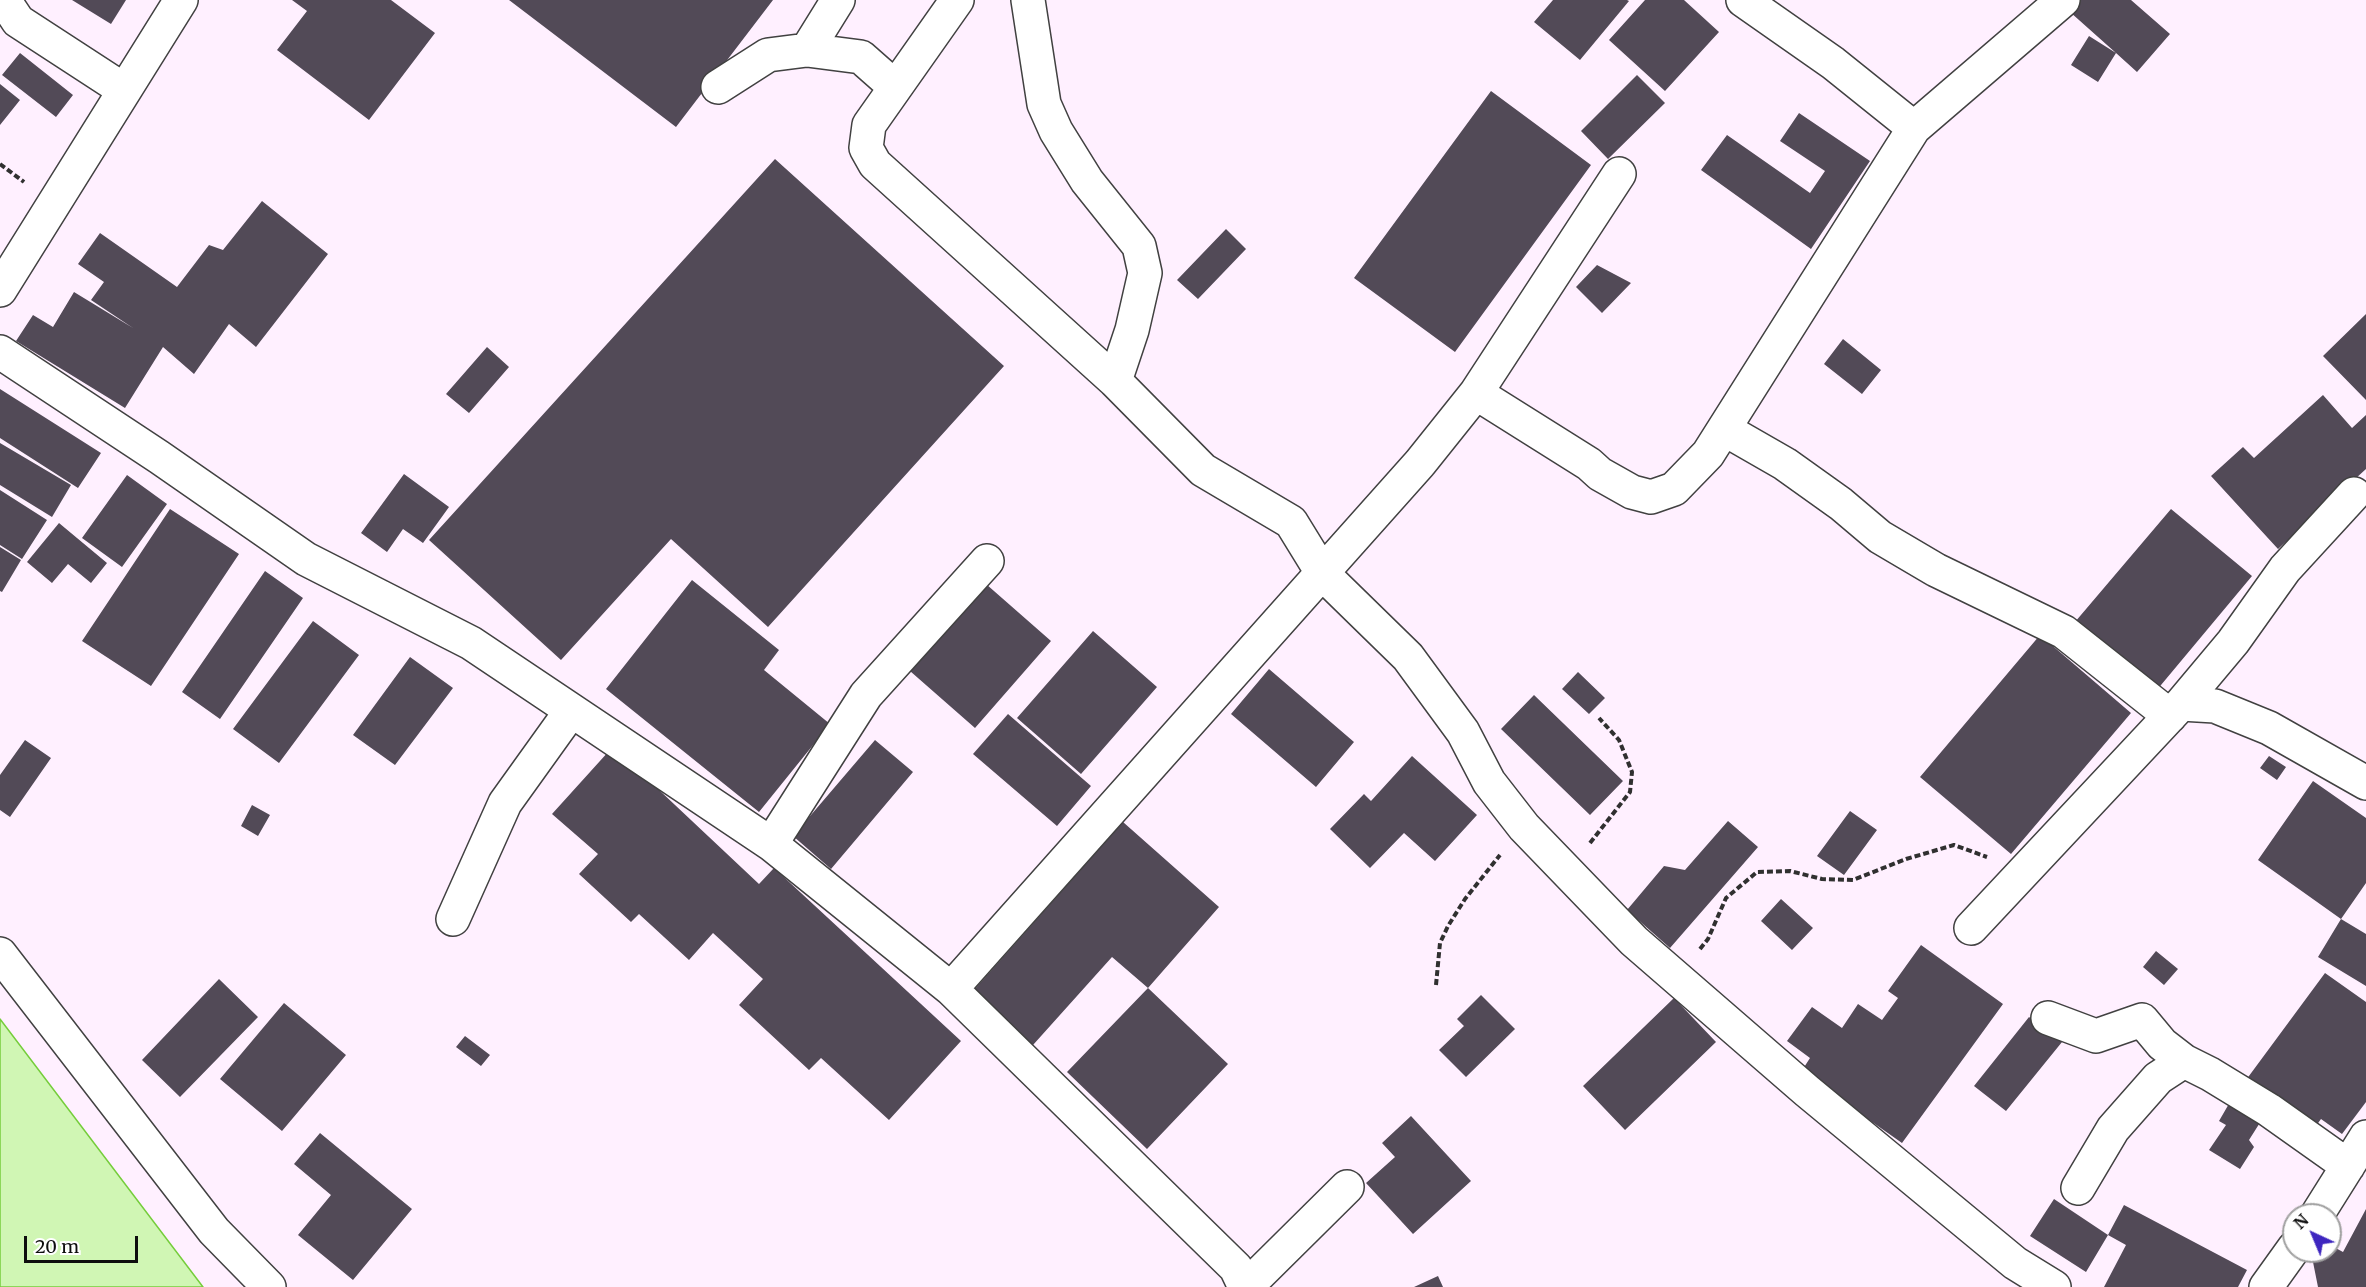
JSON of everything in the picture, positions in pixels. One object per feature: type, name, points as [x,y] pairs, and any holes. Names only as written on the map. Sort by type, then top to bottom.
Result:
[{"type":"street","points":[[4,0],[18,21],[124,90]]},
{"type":"street","points":[[0,290],[181,0]]},
{"type":"street","points":[[807,50],[838,0]]},
{"type":"street","points":[[957,0],[869,125],[866,148],[874,164],[1115,381],[1203,470],[1292,522],[1323,574],[1408,657],[1463,732],[1489,782],[1524,827],[1634,941],[1808,1091],[2015,1263],[2054,1287]]},
{"type":"street","points":[[1028,0],[1044,104],[1056,131],[1087,181],[1139,246],[1145,273],[1132,330],[1115,381]]},
{"type":"street","points":[[1743,0],[1833,63],[1914,128]]},
{"type":"street","points":[[1476,393],[1589,464],[1600,474],[1632,492],[1651,497],[1674,489],[1707,454],[1724,429],[1914,128],[2063,0]]},
{"type":"street","points":[[718,87],[768,55],[807,50],[861,57],[895,87]]},
{"type":"street","points":[[951,989],[1420,463],[1476,393],[1619,174]]},
{"type":"street","points":[[0,352],[159,457],[306,559],[471,643],[771,844],[951,989],[1236,1268],[1245,1287],[1347,1187]]},
{"type":"street","points":[[1724,429],[1785,464],[1841,504],[1880,537],[1927,565],[2064,632],[2176,710],[2215,706],[2269,728],[2366,783]]},
{"type":"street","points":[[1971,928],[2176,710],[2233,642],[2285,569],[2354,494]]},
{"type":"street","points":[[771,844],[866,695],[987,561]]},
{"type":"street","points":[[453,919],[506,803],[571,711]]},
{"type":"street","points":[[0,954],[214,1231],[269,1287]]},
{"type":"street","points":[[2048,1018],[2096,1036],[2142,1020],[2162,1044],[2184,1061],[2269,1110],[2348,1166]]},
{"type":"street","points":[[2078,1188],[2113,1128],[2158,1078],[2184,1061]]},
{"type":"street","points":[[2325,1203],[2366,1137]]},
{"type":"street","points":[[2266,1287],[2283,1263]]},
{"type":"path","points":[[1567,872],[1630,792],[1632,772],[1619,740],[1599,718]]},
{"type":"path","points":[[1436,985],[1440,943],[1448,926],[1465,899],[1524,827]]},
{"type":"path","points":[[1676,977],[1708,939],[1726,898],[1757,872],[1790,871],[1822,879],[1854,880],[1906,859],[1954,845],[1987,857],[2016,880]]},
{"type":"shaded area","points":[[0,1019],[203,1287],[0,1287]]},
{"type":"building","points":[[72,0],[126,0],[111,24]]},
{"type":"building","points":[[292,0],[391,0],[435,33],[369,120],[277,50],[307,11]]},
{"type":"building","points":[[509,0],[773,0],[676,127]]},
{"type":"building","points":[[1553,0],[1629,1],[1580,60],[1534,22]]},
{"type":"building","points":[[1645,0],[1684,0],[1719,32],[1665,91],[1609,40]]},
{"type":"building","points":[[2081,0],[2131,0],[2170,34],[2137,72],[2070,12]]},
{"type":"building","points":[[2089,36],[2116,53],[2098,82],[2071,65]]},
{"type":"building","points":[[20,53],[73,95],[56,117],[2,75]]},
{"type":"building","points":[[1637,75],[1665,103],[1608,159],[1581,131]]},
{"type":"building","points":[[0,84],[20,100],[0,125]]},
{"type":"building","points":[[1491,91],[1591,165],[1455,352],[1354,278]]},
{"type":"building","points":[[1799,113],[1870,161],[1811,249],[1701,170],[1727,135],[1810,193],[1825,171],[1780,141]]},
{"type":"building","points":[[775,159],[1004,366],[768,627],[671,539],[561,660],[429,540]]},
{"type":"building","points":[[262,201],[328,254],[256,347],[229,324],[194,374],[163,347],[125,408],[16,341],[33,315],[53,327],[74,292],[133,328],[91,300],[104,282],[78,264],[100,233],[177,287],[209,245],[223,250]]},
{"type":"building","points":[[1226,229],[1246,249],[1198,299],[1177,280]]},
{"type":"building","points":[[1597,265],[1631,283],[1602,313],[1576,287]]},
{"type":"building","points":[[2366,314],[2366,400],[2323,356]]},
{"type":"building","points":[[1843,339],[1881,370],[1862,394],[1824,364]]},
{"type":"building","points":[[487,347],[509,367],[469,413],[446,394]]},
{"type":"building","points":[[0,389],[101,453],[78,488],[0,438]]},
{"type":"building","points":[[2323,395],[2352,428],[2366,415],[2366,469],[2278,549],[2211,476],[2243,447],[2254,458]]},
{"type":"building","points":[[0,443],[71,485],[52,517],[0,485]]},
{"type":"building","points":[[404,474],[449,507],[423,543],[403,529],[387,552],[361,533]]},
{"type":"building","points":[[127,475],[167,504],[122,567],[82,538]]},
{"type":"building","points":[[0,490],[47,520],[22,559],[0,545]]},
{"type":"building","points":[[170,509],[239,554],[151,686],[82,641]]},
{"type":"building","points":[[2171,509],[2252,576],[2156,691],[2075,622]]},
{"type":"building","points":[[59,523],[107,563],[91,583],[68,564],[52,583],[27,562]]},
{"type":"building","points":[[0,547],[21,560],[2,592],[0,591]]},
{"type":"building","points":[[265,571],[303,598],[220,719],[182,692]]},
{"type":"building","points":[[692,580],[779,650],[764,670],[830,724],[759,812],[606,689]]},
{"type":"building","points":[[986,584],[1051,641],[975,728],[910,671]]},
{"type":"building","points":[[313,621],[359,655],[279,763],[233,729]]},
{"type":"building","points":[[1093,631],[1157,687],[1081,774],[1017,718]]},
{"type":"building","points":[[2040,635],[2131,713],[2011,854],[1920,777]]},
{"type":"building","points":[[410,657],[453,688],[395,765],[353,735]]},
{"type":"building","points":[[1269,669],[1354,742],[1316,787],[1231,714]]},
{"type":"building","points":[[1578,672],[1605,698],[1589,714],[1562,689]]},
{"type":"building","points":[[1534,695],[1623,781],[1590,815],[1501,729]]},
{"type":"building","points":[[1008,714],[1091,786],[1057,826],[973,754]]},
{"type":"building","points":[[25,740],[51,758],[10,817],[0,810],[0,775]]},
{"type":"building","points":[[875,740],[913,772],[831,869],[793,836]]},
{"type":"building","points":[[609,751],[658,789],[759,884],[774,868],[961,1041],[889,1120],[821,1058],[809,1070],[739,1005],[763,979],[713,933],[689,960],[639,914],[631,922],[579,874],[598,854],[552,814]]},
{"type":"building","points":[[1412,756],[1477,815],[1435,861],[1404,833],[1370,868],[1330,829],[1364,794],[1371,801]]},
{"type":"building","points":[[2269,756],[2286,767],[2277,780],[2260,768]]},
{"type":"building","points":[[2313,781],[2366,818],[2366,883],[2341,919],[2258,860]]},
{"type":"building","points":[[252,805],[270,815],[258,836],[241,826]]},
{"type":"building","points":[[1850,811],[1877,830],[1844,875],[1817,856]]},
{"type":"building","points":[[1728,821],[1758,847],[1670,948],[1627,910],[1664,866],[1685,870]]},
{"type":"building","points":[[1123,822],[1219,907],[1148,988],[1112,957],[1033,1045],[973,991]]},
{"type":"building","points":[[1781,899],[1813,928],[1792,950],[1761,921]]},
{"type":"building","points":[[2341,919],[2366,934],[2366,986],[2318,957]]},
{"type":"building","points":[[1921,945],[2003,1004],[1902,1143],[1801,1072],[1810,1058],[1787,1041],[1812,1007],[1842,1028],[1858,1004],[1882,1020],[1898,998],[1888,991]]},
{"type":"building","points":[[2156,951],[2178,969],[2164,985],[2143,967]]},
{"type":"building","points":[[2325,973],[2366,1002],[2366,1102],[2342,1134],[2321,1119],[2313,1130],[2246,1080]]},
{"type":"building","points":[[219,979],[258,1017],[180,1097],[142,1060]]},
{"type":"building","points":[[1148,988],[1228,1064],[1147,1149],[1067,1072]]},
{"type":"building","points":[[1481,995],[1515,1029],[1466,1077],[1439,1050],[1464,1026],[1457,1019]]},
{"type":"building","points":[[1674,998],[1716,1042],[1625,1130],[1583,1086]]},
{"type":"building","points":[[284,1003],[346,1055],[282,1131],[220,1079]]},
{"type":"building","points":[[2029,1017],[2062,1042],[2006,1111],[1974,1086]]},
{"type":"building","points":[[465,1036],[490,1055],[481,1066],[456,1047]]},
{"type":"building","points":[[2230,1102],[2261,1121],[2249,1140],[2254,1147],[2240,1169],[2209,1150],[2226,1125],[2219,1121]]},
{"type":"building","points":[[1411,1116],[1471,1181],[1413,1234],[1366,1183],[1395,1157],[1382,1143]]},
{"type":"building","points":[[320,1133],[412,1209],[353,1280],[298,1235],[331,1195],[294,1164]]},
{"type":"building","points":[[2054,1199],[2108,1235],[2086,1272],[2030,1236]]},
{"type":"building","points":[[2124,1205],[2247,1270],[2238,1287],[2104,1287],[2126,1245],[2108,1235]]},
{"type":"building","points":[[2366,1209],[2366,1287],[2318,1287],[2313,1263],[2342,1263],[2343,1252]]},
{"type":"building","points":[[1438,1276],[1443,1287],[1414,1287]]}]
